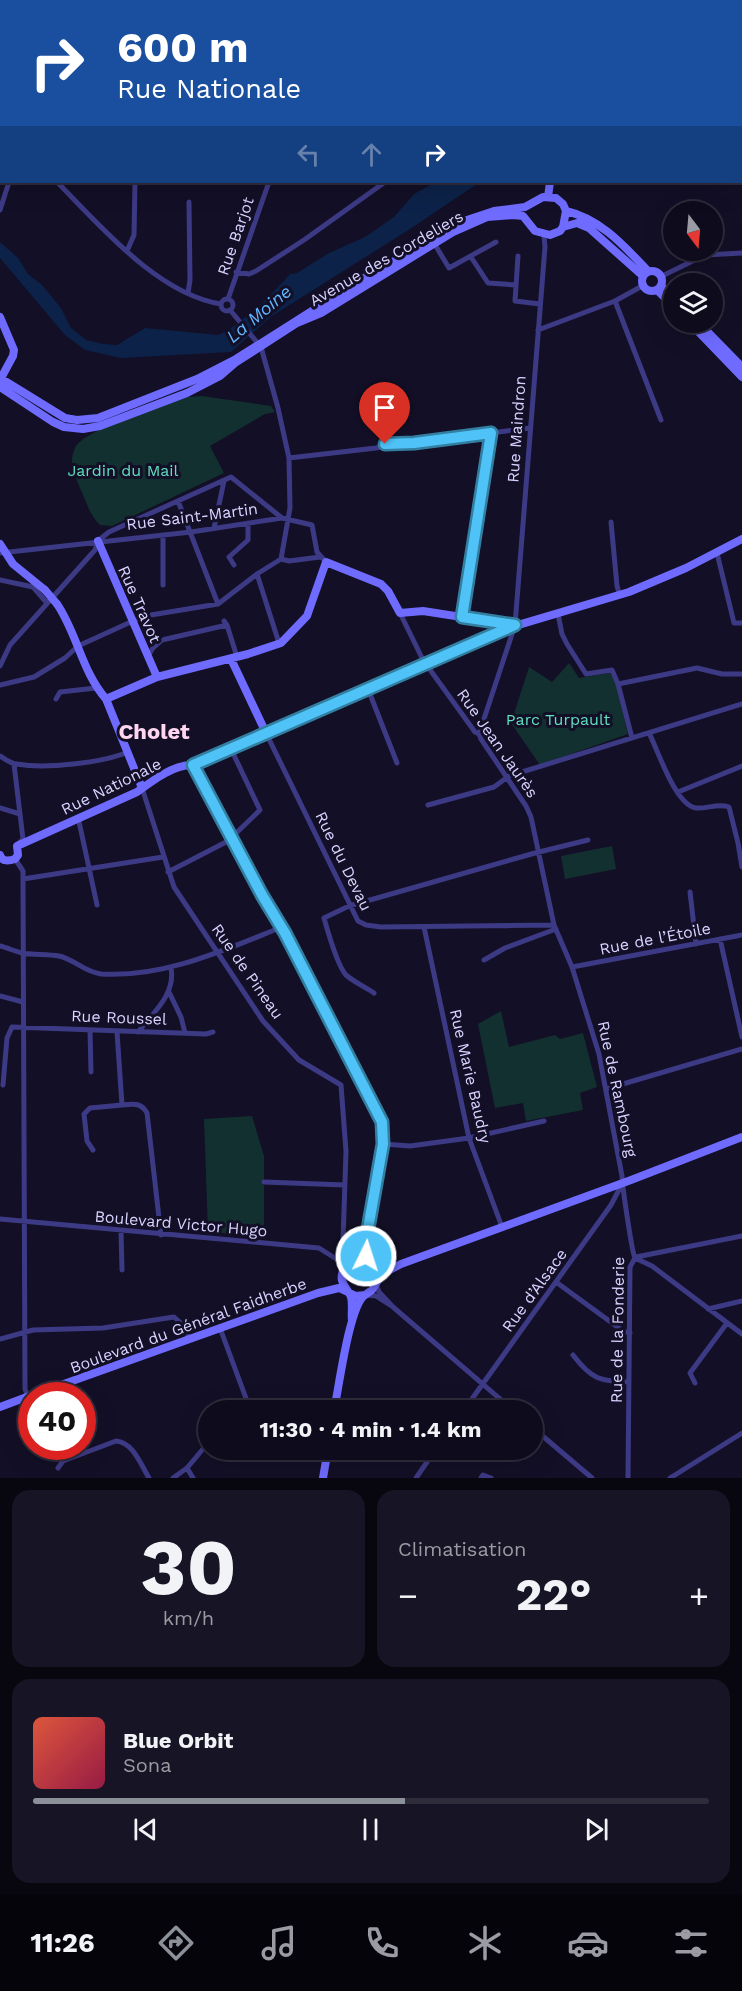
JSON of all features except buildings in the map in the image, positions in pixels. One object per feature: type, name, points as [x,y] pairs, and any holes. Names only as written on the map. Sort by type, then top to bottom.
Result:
[{"type":"main road","points":[[548,197],[550,183]]},
{"type":"main road","points":[[548,197],[559,201],[566,211],[578,214],[597,224],[614,237],[646,274],[589,228],[577,224],[563,227],[555,234],[544,235],[535,231],[529,223],[529,213],[533,203],[540,198],[548,197]]},
{"type":"main road","name":"Avenue des Cordeliers","points":[[258,343],[440,234],[483,214],[525,207],[533,203]]},
{"type":"main road","points":[[563,227],[566,211]]},
{"type":"main road","name":"Avenue des Cordeliers","points":[[258,343],[331,308],[463,227],[487,217],[513,214],[523,216],[529,223]]},
{"type":"main road","points":[[646,274],[654,271],[662,276],[659,288]]},
{"type":"main road","points":[[646,274],[644,285],[648,290],[659,288],[663,291]]},
{"type":"main road","points":[[659,288],[663,293]]},
{"type":"main road","points":[[0,317],[14,350],[0,378],[65,418],[77,420],[98,418],[184,385],[236,359],[258,343]]},
{"type":"main road","points":[[700,333],[742,377]]},
{"type":"main road","points":[[709,333],[742,367]]},
{"type":"main road","points":[[0,387],[53,422],[64,427],[92,429],[160,404],[220,376],[258,343]]},
{"type":"main road","points":[[106,699],[157,677],[234,658],[281,643],[307,616],[323,560],[381,584],[388,591],[399,613],[423,611],[515,625],[620,596],[717,553],[742,539]]},
{"type":"main road","name":"Rue Travot","points":[[98,541],[157,677]]},
{"type":"main road","points":[[0,544],[3,553],[13,564],[45,590],[57,604],[96,688],[106,699],[142,788]]},
{"type":"main road","name":"Rue Nationale","points":[[17,846],[186,765],[193,765],[231,749],[515,625]]},
{"type":"main road","points":[[234,658],[266,733]]},
{"type":"main road","points":[[193,765],[282,927],[382,1122],[383,1144],[365,1246],[361,1256],[346,1268],[342,1276],[343,1285],[352,1300],[352,1321]]},
{"type":"main road","points":[[0,856],[9,861],[15,859],[18,855],[17,846]]},
{"type":"main road","points":[[353,1263],[362,1262],[379,1269],[401,1264],[622,1184],[742,1137]]},
{"type":"main road","points":[[365,1246],[366,1256],[375,1273],[376,1283]]},
{"type":"main road","points":[[336,1400],[352,1321],[359,1300],[372,1290],[382,1274],[401,1264]]},
{"type":"main road","name":"Boulevard du Général Faidherbe","points":[[318,1293],[334,1285],[342,1276]]},
{"type":"main road","name":"Boulevard du Général Faidherbe","points":[[70,1382],[318,1293],[339,1288],[348,1292]]},
{"type":"main road","points":[[348,1292],[356,1296],[365,1295]]},
{"type":"main road","name":"Boulevard du Général Faidherbe","points":[[0,1407],[18,1401]]},
{"type":"main road","points":[[323,1478],[326,1460]]},
{"type":"street","points":[[0,210],[9,183]]},
{"type":"street","points":[[58,183],[127,252],[153,273],[188,292],[210,302],[221,304]]},
{"type":"street","points":[[127,252],[134,235],[135,183]]},
{"type":"street","name":"Rue Barjot","points":[[228,299],[269,183]]},
{"type":"street","points":[[236,273],[249,274],[256,270],[304,240],[384,183]]},
{"type":"street","points":[[0,193],[3,200]]},
{"type":"street","points":[[188,292],[190,280],[189,202]]},
{"type":"street","name":"Rue Maindron","points":[[479,734],[515,625],[544,235]]},
{"type":"street","points":[[434,243],[449,268],[496,242]]},
{"type":"street","points":[[662,276],[705,255],[742,253]]},
{"type":"street","points":[[471,256],[488,283],[516,285]]},
{"type":"street","points":[[518,256],[515,302],[540,304]]},
{"type":"street","points":[[538,330],[615,301],[644,285]]},
{"type":"street","points":[[221,304],[223,300],[228,299],[233,305],[230,310]]},
{"type":"street","points":[[615,301],[661,420]]},
{"type":"street","points":[[221,304],[224,310],[230,310]]},
{"type":"street","points":[[230,310],[258,343],[278,408],[289,458],[291,492],[289,520],[281,559]]},
{"type":"street","points":[[64,427],[65,418]]},
{"type":"street","points":[[289,458],[376,448],[400,442],[414,443],[530,428]]},
{"type":"street","points":[[462,617],[491,433]]},
{"type":"street","points":[[0,666],[10,645],[95,550],[98,541],[109,532],[231,477],[282,518]]},
{"type":"street","points":[[214,528],[224,481]]},
{"type":"street","points":[[178,501],[218,604]]},
{"type":"street","name":"Rue Saint-Martin","points":[[3,553],[191,532],[282,518],[312,525],[317,552],[323,560]]},
{"type":"street","points":[[611,522],[620,596]]},
{"type":"street","points":[[234,566],[229,557],[248,540],[248,523]]},
{"type":"street","points":[[163,535],[163,585]]},
{"type":"street","points":[[717,553],[734,622],[742,623]]},
{"type":"street","points":[[0,685],[34,677],[58,663],[78,646],[133,621],[151,615],[218,604],[281,559],[289,561],[323,560]]},
{"type":"street","points":[[257,574],[278,640],[281,643]]},
{"type":"street","points":[[0,580],[33,587],[47,603]]},
{"type":"street","name":"Rue Jean Jaurès","points":[[399,613],[426,664],[475,732],[479,734],[526,806],[531,817],[555,927],[572,967]]},
{"type":"street","points":[[558,614],[562,634],[586,674],[612,670],[618,684],[632,738]]},
{"type":"street","points":[[148,656],[162,640],[225,623],[234,658]]},
{"type":"street","points":[[618,684],[697,668],[722,674],[742,674]]},
{"type":"street","points":[[56,699],[60,692],[96,688]]},
{"type":"street","points":[[368,689],[397,763]]},
{"type":"street","points":[[428,805],[494,788],[507,778],[742,704]]},
{"type":"street","name":"Rue du Devau","points":[[266,733],[358,921],[366,925],[381,927],[555,927]]},
{"type":"street","points":[[649,733],[670,781],[689,806],[696,808],[721,805],[729,807],[742,867]]},
{"type":"street","points":[[171,871],[228,841],[260,810],[231,749]]},
{"type":"street","points":[[0,756],[14,764],[63,764],[119,756],[128,752]]},
{"type":"street","points":[[14,764],[23,839],[17,846]]},
{"type":"street","points":[[678,792],[742,766]]},
{"type":"street","points":[[23,879],[163,857],[142,788]]},
{"type":"street","points":[[0,808],[20,814]]},
{"type":"street","points":[[78,817],[97,905]]},
{"type":"street","points":[[374,993],[346,975],[331,943],[324,918],[350,906],[588,840]]},
{"type":"street","name":"Rue de Pineau","points":[[163,857],[167,859],[170,867],[174,887],[263,1021],[299,1060],[341,1085],[346,1151],[343,1241],[345,1248]]},
{"type":"street","points":[[15,859],[23,871],[25,1382]]},
{"type":"street","points":[[690,892],[696,944]]},
{"type":"street","points":[[0,946],[24,953],[62,956],[81,968],[100,974],[171,968],[282,927]]},
{"type":"street","name":"Rue Marie Baudry","points":[[424,927],[470,1138],[502,1227]]},
{"type":"street","points":[[484,960],[505,948],[555,927]]},
{"type":"street","name":"Rue de l’Étoile","points":[[572,967],[742,935]]},
{"type":"street","points":[[720,939],[742,1036]]},
{"type":"street","name":"Rue de Rambourg","points":[[572,967],[591,1025],[606,1089],[622,1184]]},
{"type":"street","points":[[138,1032],[170,992],[171,968]]},
{"type":"street","points":[[170,992],[185,1033]]},
{"type":"street","points":[[0,996],[23,1002]]},
{"type":"street","points":[[3,1085],[7,1038],[12,1027],[23,1027]]},
{"type":"street","name":"Rue Roussel","points":[[23,1027],[117,1032],[206,1034],[213,1032]]},
{"type":"street","points":[[90,1030],[91,1072]]},
{"type":"street","points":[[117,1032],[122,1105]]},
{"type":"street","points":[[606,1089],[742,1049]]},
{"type":"street","points":[[93,1150],[87,1141],[84,1114],[90,1108],[137,1104],[143,1106],[147,1113],[161,1235]]},
{"type":"street","points":[[383,1144],[410,1146],[470,1138],[544,1121]]},
{"type":"street","points":[[264,1182],[345,1185]]},
{"type":"street","name":"Rue de la Fonderie","points":[[622,1184],[630,1223],[631,1252],[634,1258],[630,1268],[628,1478]]},
{"type":"street","name":"Rue d’Alsace","points":[[471,1400],[611,1205],[622,1184]]},
{"type":"street","name":"Boulevard Victor Hugo","points":[[0,1219],[319,1248],[343,1262],[353,1263]]},
{"type":"street","points":[[122,1231],[122,1270]]},
{"type":"street","points":[[634,1258],[742,1236]]},
{"type":"street","points":[[334,1257],[339,1264],[342,1276]]},
{"type":"street","points":[[634,1258],[652,1266],[742,1334]]},
{"type":"street","points":[[556,1282],[623,1331],[630,1333]]},
{"type":"street","points":[[376,1283],[377,1289],[393,1307]]},
{"type":"street","points":[[365,1295],[376,1296],[393,1307],[501,1400]]},
{"type":"street","points":[[708,1309],[742,1301]]},
{"type":"street","points":[[0,1339],[25,1332],[103,1328],[174,1317],[184,1326],[189,1339]]},
{"type":"street","points":[[695,1383],[690,1373],[727,1323]]},
{"type":"street","points":[[220,1328],[247,1400]]},
{"type":"street","points":[[573,1355],[581,1365],[602,1381],[629,1382]]},
{"type":"street","points":[[670,1478],[742,1433]]},
{"type":"street","points":[[543,1436],[592,1478]]},
{"type":"street","points":[[58,1468],[63,1461],[116,1441],[123,1442],[130,1447],[149,1478]]},
{"type":"street","points":[[173,1478],[187,1468],[198,1455]]},
{"type":"street","points":[[416,1478],[428,1460]]},
{"type":"street","points":[[187,1468],[193,1478]]},
{"type":"street","points":[[481,1478],[483,1475],[488,1475],[491,1478]]},
{"type":"green space","name":"Jardin du Mail","points":[[202,396],[271,406],[275,412],[265,414],[210,446],[224,473],[112,526],[100,525],[91,513],[74,474],[72,459],[75,448],[93,433],[126,418],[188,397]]},
{"type":"green space","name":"Parc Turpault","points":[[569,663],[579,678],[610,673],[616,684],[628,734],[540,765],[511,723],[529,667],[552,682]]},
{"type":"green space","points":[[612,846],[616,869],[565,879],[561,856]]},
{"type":"green space","points":[[501,1011],[509,1047],[555,1035],[560,1039],[583,1033],[597,1087],[580,1093],[583,1110],[526,1121],[523,1103],[495,1108],[478,1024]]},
{"type":"green space","points":[[252,1116],[264,1156],[264,1236],[208,1232],[204,1119]]},
{"type":"water","name":"La Moine","points":[[434,183],[479,183],[272,316],[231,352],[121,358],[85,350],[65,335],[0,258],[0,242],[18,258],[28,274],[42,285],[61,308],[71,328],[86,340],[117,345],[145,328],[218,335],[245,317],[290,274],[297,273],[329,253],[365,237],[394,217],[414,194]]},
{"type":"district","name":"Cholet","points":[[154,731]]},
{"type":"route","points":[[366,1256],[365,1246],[383,1144],[382,1122],[285,933],[262,895],[193,765],[515,625],[462,617],[491,433],[414,443],[385,444]]}]
